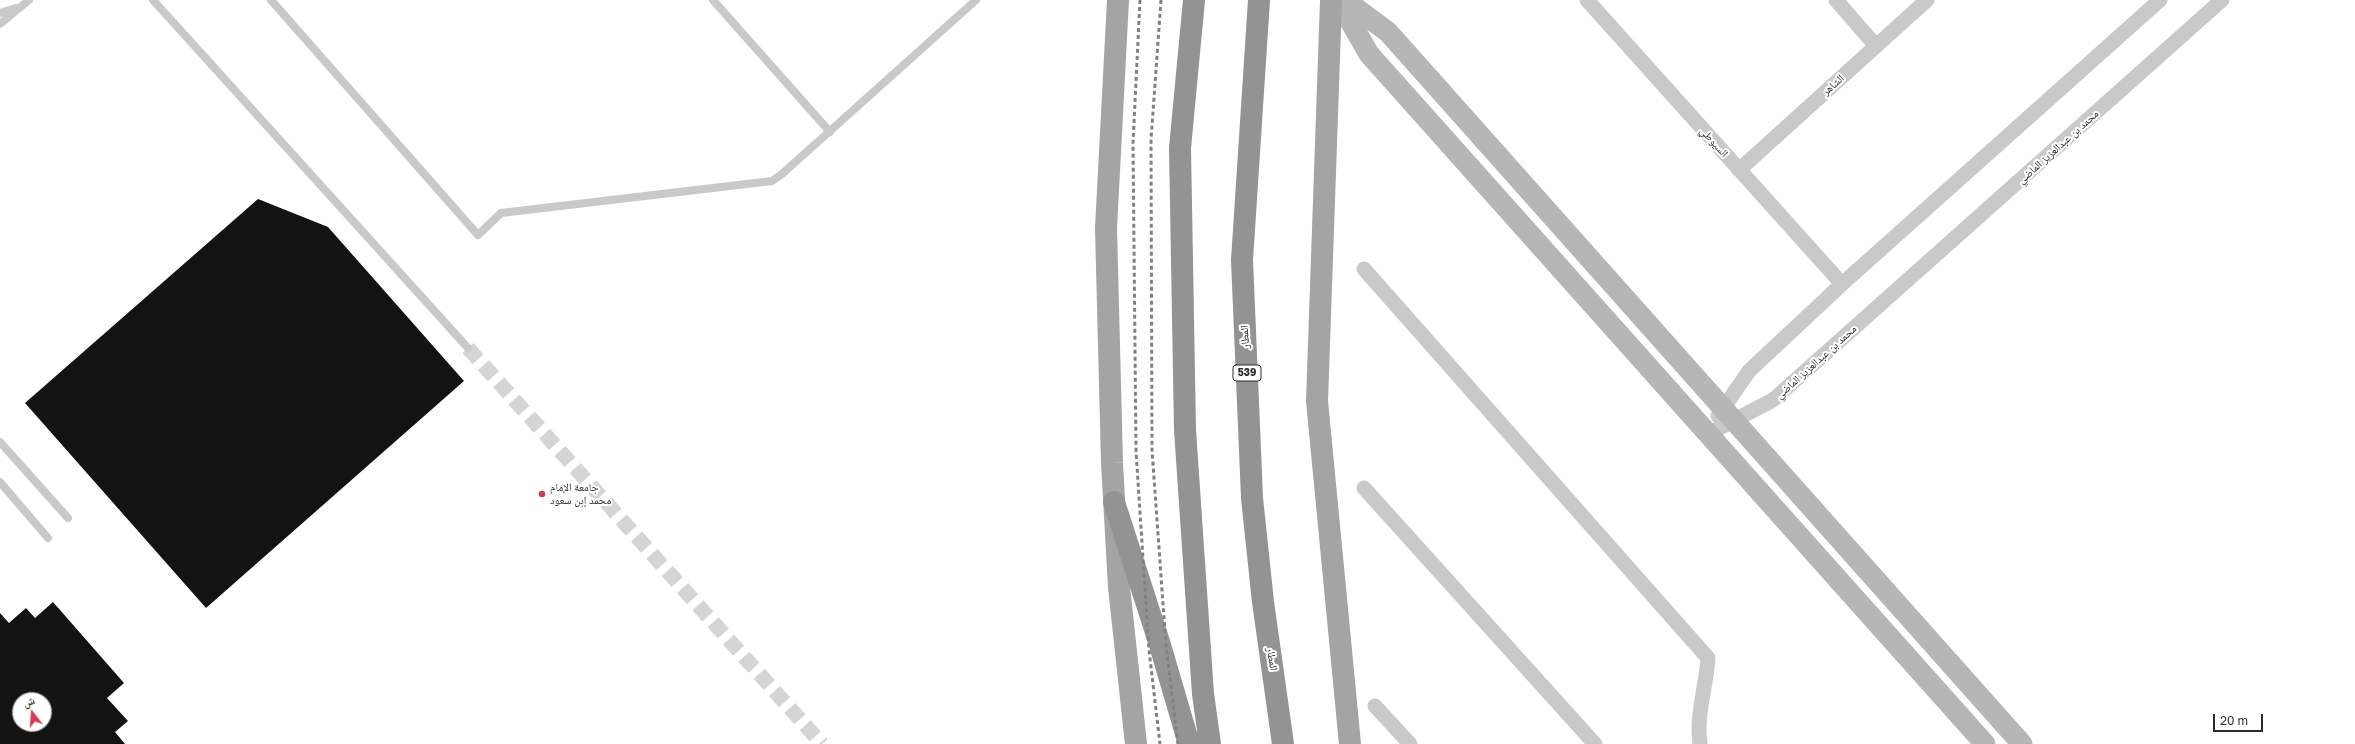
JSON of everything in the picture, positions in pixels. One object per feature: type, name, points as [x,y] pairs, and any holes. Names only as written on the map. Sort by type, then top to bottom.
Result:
[{"type":"highway","points":[[1194,0],[1180,148],[1185,422],[1203,694],[1210,744]]},
{"type":"highway","name":"المطار","points":[[1259,0],[1242,268],[1252,498],[1263,602],[1284,738]]},
{"type":"highway","points":[[1114,502],[1160,645],[1189,744]]},
{"type":"main road","points":[[1118,0],[1106,228],[1114,502],[1119,587],[1136,744]]},
{"type":"main road","points":[[1256,44],[1263,0]]},
{"type":"main road","points":[[1331,0],[1317,401],[1350,744]]},
{"type":"street","points":[[1338,0],[1369,54],[1985,744]]},
{"type":"street","points":[[1346,0],[1388,32],[2022,744]]},
{"type":"street","name":"السيوطي","points":[[1586,0],[1842,284]]},
{"type":"street","points":[[1836,0],[1876,46]]},
{"type":"street","name":"الشاهر","points":[[1739,170],[1927,0]]},
{"type":"street","name":"محمد بن عبدالعزيز الماضي","points":[[1708,434],[1728,414],[1749,371],[1842,284],[2160,0]]},
{"type":"street","name":"محمد بن عبدالعزيز الماضي","points":[[1728,414],[1774,400],[2222,0]]},
{"type":"street","points":[[1364,269],[1708,658],[1706,681],[1697,724],[1700,744]]},
{"type":"street","points":[[1364,488],[1595,744]]},
{"type":"street","points":[[1375,706],[1410,744]]},
{"type":"lane","points":[[153,0],[468,348]]},
{"type":"lane","points":[[271,0],[478,235],[501,213],[764,184],[782,174],[976,0]]},
{"type":"lane","points":[[713,0],[830,132]]},
{"type":"lane","points":[[0,13],[25,3]]},
{"type":"lane","points":[[0,24],[25,3]]},
{"type":"lane","points":[[0,442],[68,518]]},
{"type":"lane","points":[[0,482],[48,538]]},
{"type":"building","points":[[258,199],[328,227],[464,381],[206,608],[25,403]]},
{"type":"building","points":[[53,602],[124,683],[107,698],[128,721],[115,732],[125,744],[0,744],[0,613],[9,623],[26,608],[35,618]]},
{"type":"tunnel","points":[[468,348],[822,744]]},
{"type":"railway","points":[[1140,0],[1133,143],[1136,451],[1149,650],[1160,744]]},
{"type":"railway","points":[[1161,0],[1151,140],[1152,450],[1166,646],[1178,744]]},
{"type":"place","name":"جامعة الإمام محمد إبن سعود","points":[[542,494]]}]
